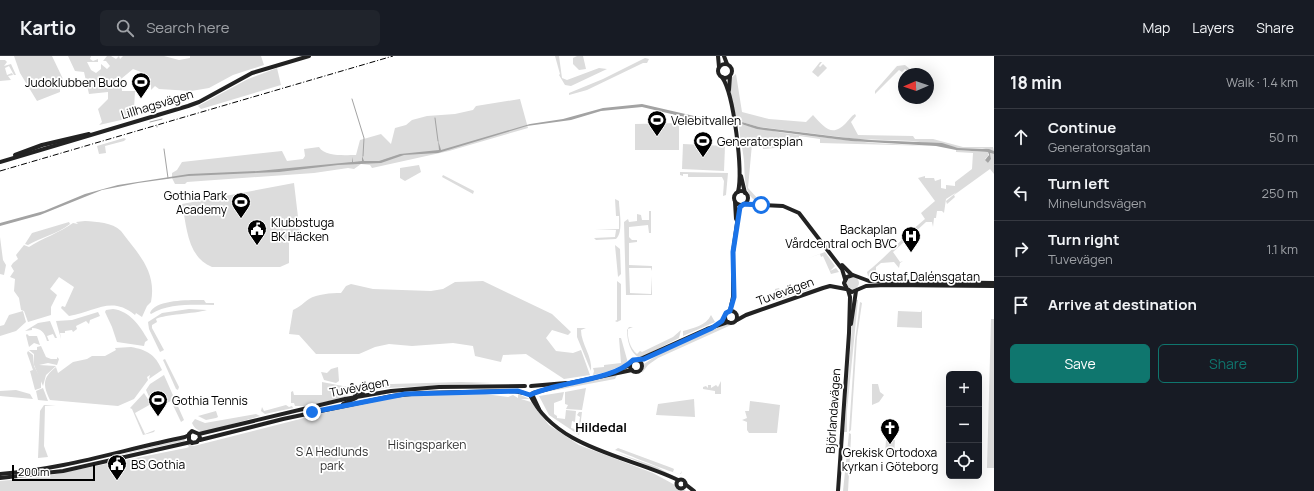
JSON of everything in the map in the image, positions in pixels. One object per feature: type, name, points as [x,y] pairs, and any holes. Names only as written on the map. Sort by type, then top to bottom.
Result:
[{"type":"main road","name":"Lillhagsvägen","points":[[0,161],[188,106],[199,102],[252,73],[309,56]]},
{"type":"main road","points":[[718,56],[718,72],[722,77],[728,94],[738,148],[740,174],[738,192],[734,196],[736,232]]},
{"type":"main road","points":[[724,56],[727,64],[733,69],[730,76],[728,94]]},
{"type":"main road","points":[[719,68],[722,64],[727,64]]},
{"type":"main road","points":[[722,77],[727,78],[730,76]]},
{"type":"main road","points":[[737,320],[734,312],[735,291],[733,252],[739,209],[743,204],[746,195],[740,174]]},
{"type":"main road","points":[[738,192],[746,195],[754,202],[761,205]]},
{"type":"main road","points":[[735,201],[743,204],[783,206],[795,210],[802,215],[831,253],[852,275],[858,277]]},
{"type":"main road","name":"Björlandavägen","points":[[831,253],[842,269],[850,297],[849,333],[838,491]]},
{"type":"main road","points":[[845,280],[852,275]]},
{"type":"main road","name":"Björlandavägen","points":[[849,333],[857,290],[861,283],[858,277]]},
{"type":"main road","name":"Gustaf Dalénsgatan","points":[[858,277],[869,281],[994,285]]},
{"type":"main road","name":"Tuvevägen","points":[[603,376],[630,364],[633,360],[638,360],[657,352],[712,328],[726,320],[733,323],[746,315],[845,280]]},
{"type":"main road","name":"Gustaf Dalénsgatan","points":[[857,290],[866,286],[884,285],[994,285]]},
{"type":"main road","name":"Tuvevägen","points":[[830,286],[847,290]]},
{"type":"main road","points":[[847,290],[857,290]]},
{"type":"main road","points":[[726,320],[726,314],[734,312]]},
{"type":"main road","name":"Tuvevägen","points":[[734,312],[746,315]]},
{"type":"main road","name":"Tuvevägen","points":[[0,478],[64,471],[191,442],[195,443],[200,440],[340,407],[405,394],[514,391],[532,394],[570,383],[632,370],[638,371],[641,366],[657,352]]},
{"type":"main road","points":[[638,360],[641,366]]},
{"type":"main road","points":[[630,364],[632,370]]},
{"type":"main road","name":"Tuvevägen","points":[[0,474],[38,471],[76,464],[185,437],[194,431],[199,434],[345,399],[354,391],[364,394],[439,387],[531,386],[570,383]]},
{"type":"main road","points":[[524,393],[523,389],[525,386]]},
{"type":"main road","points":[[531,386],[534,389],[532,394],[534,405],[551,423],[585,444],[666,476],[677,482],[678,487],[684,486],[694,491]]},
{"type":"main road","points":[[345,399],[354,391]]},
{"type":"main road","points":[[340,407],[342,404],[354,400],[354,391]]},
{"type":"main road","points":[[189,434],[189,440],[191,442]]},
{"type":"main road","points":[[199,434],[200,440]]},
{"type":"main road","points":[[677,482],[682,480],[684,486],[689,491]]},
{"type":"green space","points":[[14,56],[52,56],[63,79],[60,83],[60,92],[37,101],[20,73]]},
{"type":"green space","points":[[68,56],[91,56],[90,59],[93,61],[98,59],[98,62],[87,62],[91,70],[96,73],[101,69],[101,64],[107,69],[110,66],[106,61],[103,61],[107,56],[111,56],[116,59],[119,56],[120,59],[123,56],[164,56],[179,60],[190,58],[190,56],[261,56],[264,65],[233,75],[209,88],[191,91],[159,89],[155,86],[151,90],[151,79],[141,72],[133,69],[121,79],[122,91],[135,91],[134,109],[130,118],[99,125],[102,122],[98,109],[108,99],[108,92],[89,94],[84,72],[75,71]]},
{"type":"green space","points":[[555,56],[559,56],[562,78],[567,80],[599,68],[607,69],[571,86],[565,85],[559,75]]},
{"type":"green space","points":[[583,56],[586,69],[579,70],[573,64],[573,58]]},
{"type":"green space","points":[[645,58],[649,59],[647,63],[643,63],[587,90],[569,95],[569,93],[603,79]]},
{"type":"green space","points":[[0,60],[5,60],[7,62],[4,66],[11,64],[16,75],[14,75],[9,66],[5,68],[7,75],[12,73],[13,75],[8,76],[11,80],[0,81]]},
{"type":"green space","points":[[820,62],[822,62],[819,66],[820,67],[823,64],[827,68],[818,77],[812,72]]},
{"type":"green space","points":[[905,65],[909,68],[898,68],[898,71],[875,94],[875,91],[897,66]]},
{"type":"green space","points":[[277,68],[281,85],[201,109],[198,106],[248,79]]},
{"type":"green space","points":[[736,74],[742,112],[769,119],[806,122],[813,115],[825,127],[832,130],[836,130],[841,127],[855,114],[856,116],[851,122],[858,135],[913,136],[915,139],[933,139],[963,147],[993,147],[994,151],[982,148],[958,148],[913,141],[857,139],[759,127],[742,122],[738,123],[731,97],[731,78]]},
{"type":"green space","points":[[520,99],[528,128],[449,151],[372,168],[370,165],[361,164],[354,169],[348,168],[314,173],[187,182],[185,184],[175,184],[172,178],[172,173],[177,170],[182,162],[282,151],[287,161],[303,159],[305,156],[304,149],[319,147],[330,154],[356,155],[360,140],[381,134],[391,144],[395,128],[406,125],[412,120],[427,116],[455,114],[473,110],[476,106]]},
{"type":"green space","name":"Velebitvallen","points":[[679,123],[679,150],[635,150],[635,124]]},
{"type":"green space","points":[[739,124],[783,133],[873,143],[932,146],[820,143],[820,139],[799,136],[799,146],[763,149],[763,145],[752,144],[748,188],[759,200],[758,202],[753,199],[747,190]]},
{"type":"green space","points":[[124,138],[126,139],[124,141],[105,146],[106,153],[99,154],[97,146]]},
{"type":"green space","name":"Generatorsplan","points":[[683,144],[725,146],[724,171],[682,169]]},
{"type":"green space","points":[[956,150],[988,152],[988,156],[985,159],[988,163],[991,159],[990,153],[994,154],[994,174],[990,169],[954,195],[955,197],[947,204],[946,201],[957,192],[946,199],[944,213],[942,211],[937,211],[936,218],[934,218],[933,227],[932,222],[926,222],[893,252],[900,262],[903,261],[900,263],[899,268],[894,262],[881,263],[876,267],[876,279],[868,276],[867,272],[925,219],[921,213],[935,201],[918,178],[925,176],[925,178],[934,178],[935,181],[941,179],[941,188],[946,189],[946,185],[955,186],[955,182],[972,169],[973,153],[956,152]]},
{"type":"green space","points":[[419,165],[421,172],[405,181],[400,178],[400,168]]},
{"type":"green space","points":[[680,172],[728,173],[726,195],[723,196],[724,181],[722,177],[688,177],[688,174],[683,174],[683,176],[680,175]]},
{"type":"green space","points":[[443,175],[474,191],[473,194],[442,177]]},
{"type":"green space","name":"Gothia Park Academy","points":[[294,183],[300,234],[289,236],[289,263],[280,267],[212,267],[197,256],[187,231],[182,204]]},
{"type":"green space","points":[[615,199],[619,201],[620,232],[616,239],[596,240],[594,238],[615,237],[616,230],[595,230],[619,229],[619,216],[616,216]]},
{"type":"green space","points":[[649,211],[651,211],[651,233],[649,233],[648,225],[629,227],[629,237],[632,240],[637,240],[637,242],[629,243],[629,265],[652,266],[652,271],[651,268],[629,268],[630,293],[651,294],[652,276],[652,295],[626,295],[624,222],[628,219],[629,222],[637,221],[637,214],[641,215],[642,220],[649,220]]},
{"type":"green space","points":[[85,221],[109,224],[121,231],[140,255],[149,272],[152,291],[151,302],[147,306],[142,317],[118,306],[110,305],[69,316],[61,308],[62,306],[65,307],[74,287],[59,277],[50,289],[57,295],[51,307],[51,315],[28,322],[24,311],[21,310],[19,298],[14,291],[15,279],[10,277],[14,271],[11,266],[18,259],[16,255],[24,245],[29,247],[73,223],[78,224],[76,222]]},
{"type":"green space","points":[[69,222],[70,224],[60,230],[28,245],[25,244],[32,233]]},
{"type":"green space","points":[[0,237],[3,260],[6,265],[4,275],[0,274]]},
{"type":"green space","points":[[615,245],[620,249],[621,274],[618,277]]},
{"type":"green space","points":[[825,252],[835,266],[830,271],[836,268],[839,272],[831,274],[823,256],[821,257],[820,254],[806,259]]},
{"type":"green space","points":[[853,277],[857,279],[859,283],[857,287],[853,289],[849,287],[847,283],[849,279]]},
{"type":"green space","points":[[483,281],[552,314],[571,332],[568,335],[552,330],[546,338],[556,351],[573,353],[581,350],[590,375],[564,379],[526,354],[503,355],[501,362],[475,356],[473,346],[453,343],[412,346],[389,344],[375,347],[359,354],[316,354],[299,335],[289,334],[293,310],[316,296],[341,293],[346,286],[351,284],[373,289],[431,291],[443,289],[455,282]]},
{"type":"green space","points":[[617,281],[621,284],[621,320],[617,322],[615,321],[617,320]]},
{"type":"green space","points":[[809,283],[811,289],[775,301],[775,289],[779,288],[781,293]]},
{"type":"green space","points":[[204,300],[206,303],[214,303],[214,305],[173,306],[158,310],[151,314],[150,313],[153,308],[159,305],[174,301]]},
{"type":"green space","points":[[856,300],[858,300],[847,411],[847,432],[844,432],[853,313]]},
{"type":"green space","points":[[860,302],[862,303],[857,337],[851,430],[849,432],[855,341]]},
{"type":"green space","points":[[113,309],[125,313],[134,320],[148,340],[145,342],[144,346],[117,342],[105,312],[106,310]]},
{"type":"green space","points":[[189,309],[207,310],[160,317],[156,319],[157,322],[152,325],[152,328],[164,350],[160,352],[149,329],[148,322],[162,313]]},
{"type":"green space","points":[[922,310],[922,328],[897,327],[898,311],[921,312]]},
{"type":"green space","points":[[23,311],[26,322],[16,331],[0,336],[0,326],[4,325],[9,315]]},
{"type":"green space","points":[[98,312],[100,316],[90,320],[89,324],[86,321],[76,326],[77,329],[73,332],[72,330],[65,331],[65,333],[60,333],[61,339],[56,321],[72,320]]},
{"type":"green space","points":[[711,315],[715,322],[683,336],[683,331],[703,324]]},
{"type":"green space","points":[[991,319],[994,319],[994,468],[987,468]]},
{"type":"green space","points":[[50,321],[57,338],[55,338],[53,334],[47,336],[49,341],[47,341],[44,333],[38,329],[32,328],[32,330],[25,331],[38,323]]},
{"type":"green space","points":[[725,325],[731,325],[658,358],[648,365],[642,373],[644,364],[659,354],[680,343]]},
{"type":"green space","points":[[629,327],[633,327],[628,329],[628,336],[632,349],[637,354],[640,351],[642,352],[673,337],[681,330],[679,338],[640,358],[631,350],[628,342],[627,330]]},
{"type":"green space","points":[[577,328],[586,328],[581,330],[590,361],[591,371],[577,337]]},
{"type":"green space","points":[[27,334],[29,336],[37,336],[40,345],[34,343],[29,347]]},
{"type":"green space","points":[[619,338],[621,338],[628,363],[606,372],[593,375],[593,368],[621,363]]},
{"type":"green space","points":[[41,346],[46,357],[57,359],[57,357],[59,359],[57,365],[48,363],[39,365],[56,366],[46,375],[43,386],[34,365],[34,354],[29,350],[37,350],[37,347]]},
{"type":"green space","points":[[131,347],[146,351],[153,356],[162,370],[149,379],[150,375],[147,377],[148,380],[134,399],[118,406],[50,400],[45,382],[48,375],[56,367],[58,373],[73,362],[87,359],[92,356],[105,356],[116,350],[115,348]]},
{"type":"green space","points":[[28,351],[33,355],[34,366],[41,379],[41,388],[35,390],[30,371],[33,370],[27,353]]},
{"type":"green space","points":[[165,359],[179,387],[178,390],[176,389],[163,360]]},
{"type":"green space","points":[[338,367],[339,381],[336,383],[324,380],[321,372],[327,373],[331,369]]},
{"type":"green space","points":[[164,375],[184,420],[181,422],[171,401],[157,407],[148,388],[153,400],[151,401],[146,390],[150,384]]},
{"type":"green space","points":[[617,375],[615,379],[540,393],[581,382]]},
{"type":"green space","points":[[721,381],[721,394],[715,394],[715,391],[703,389],[703,387],[706,386],[708,388],[708,385],[711,385],[711,388],[716,385],[718,387]]},
{"type":"green space","points":[[322,382],[348,387],[351,392],[345,397],[307,406],[295,406],[294,403],[291,403],[291,392],[293,391],[294,395],[322,395]]},
{"type":"green space","points":[[461,382],[493,383],[386,388],[363,392],[356,388],[357,385]]},
{"type":"green space","points":[[872,384],[878,384],[880,392],[884,395],[879,402],[872,405]]},
{"type":"green space","points":[[43,388],[48,401],[38,400],[36,391]]},
{"type":"green space","points":[[586,388],[582,410],[566,409],[568,405],[565,404],[565,392]]},
{"type":"green space","points":[[16,390],[30,394],[33,399],[0,396],[0,391]]},
{"type":"green space","points":[[564,392],[562,400],[554,403],[554,414],[557,418],[565,419],[566,410],[576,411],[575,422],[572,421],[571,428],[578,430],[580,417],[577,415],[579,412],[582,412],[579,435],[549,415],[539,396]]},
{"type":"green space","points":[[144,393],[151,404],[135,413],[145,434],[155,430],[154,432],[143,435],[132,409],[130,408]]},
{"type":"green space","name":"Hisingsparken","points":[[429,394],[485,394],[508,397],[513,395],[518,398],[518,394],[530,399],[521,399],[531,402],[549,425],[579,445],[653,473],[686,491],[0,491],[0,481],[41,477],[186,448],[189,447],[187,444],[194,446],[351,406],[396,397]]},
{"type":"green space","points":[[694,399],[695,417],[656,415],[658,404]]},
{"type":"green space","points":[[750,401],[780,405],[777,433],[749,433],[747,430],[747,422],[742,420],[747,418],[745,411],[749,411]]},
{"type":"green space","points":[[44,405],[56,406],[45,406],[44,446],[48,457],[38,458],[40,411]]},
{"type":"green space","points":[[286,405],[289,407],[292,406],[293,408],[265,414],[261,411],[262,407],[264,411]]},
{"type":"green space","points":[[216,411],[218,417],[216,418],[206,420],[198,416]]},
{"type":"green space","points":[[256,414],[260,416],[208,431],[198,430],[192,423],[195,419],[205,423]]},
{"type":"green space","points":[[849,433],[851,434],[851,438],[848,491],[843,491]]},
{"type":"green space","points":[[184,439],[185,441],[110,457]]},
{"type":"green space","points":[[886,439],[895,440],[894,457],[885,456]]},
{"type":"green space","points":[[618,448],[674,469],[673,472],[615,450]]},
{"type":"green space","points":[[615,452],[657,467],[675,477]]},
{"type":"shaded area","points":[[642,104],[694,116],[729,121],[726,123],[684,117],[642,107],[601,111],[571,120],[527,126],[438,153],[404,155],[381,163],[338,165],[279,172],[188,176],[138,183],[102,190],[40,215],[0,226],[0,223],[44,211],[85,194],[118,185],[189,174],[258,171],[352,162],[353,157],[353,162],[362,161],[362,156],[364,161],[379,161],[400,154],[439,150],[438,140],[441,150],[530,124],[563,119],[603,108]]},
{"type":"shaded area","points":[[742,122],[759,127],[839,137],[942,143],[958,148],[989,149],[994,151],[994,154],[990,153],[991,159],[988,163],[985,160],[989,155],[988,152],[956,150],[936,146],[851,141],[757,129],[738,123]]},
{"type":"waterway","points":[[352,99],[364,138],[363,156]]},
{"type":"waterway","points":[[435,118],[438,141]]},
{"type":"waterway","points":[[150,122],[162,119]]},
{"type":"waterway","points":[[164,149],[168,178]]},
{"type":"railway","points":[[0,171],[393,56]]},
{"type":"place","name":"Judoklubben Budo","points":[[141,99]]},
{"type":"place","name":"Velebitvallen","points":[[657,137]]},
{"type":"place","name":"Generatorsplan","points":[[703,158]]},
{"type":"place","name":"Gothia Park Academy","points":[[241,219]]},
{"type":"place","name":"Klubbstuga BK Häcken","points":[[257,246]]},
{"type":"place","name":"Backaplan Vårdcentral och BVC","points":[[911,253]]},
{"type":"place","name":"Gothia Tennis","points":[[158,417]]},
{"type":"place","name":"Grekisk Ortodoxa kyrkan i Göteborg","points":[[890,445]]},
{"type":"place","name":"BS Gothia","points":[[117,481]]},
{"type":"district","name":"Hildedal","points":[[601,427]]},
{"type":"route","points":[[312,412],[405,394],[518,391],[530,395],[539,391],[603,376],[623,368],[630,364],[633,360],[644,359],[686,338],[712,328],[720,323],[725,318],[725,315],[730,311],[734,297],[733,252],[738,225],[739,209],[742,204],[761,205]]},
{"type":"park label","name":"S A Hedlunds park","points":[[332,458]]}]
